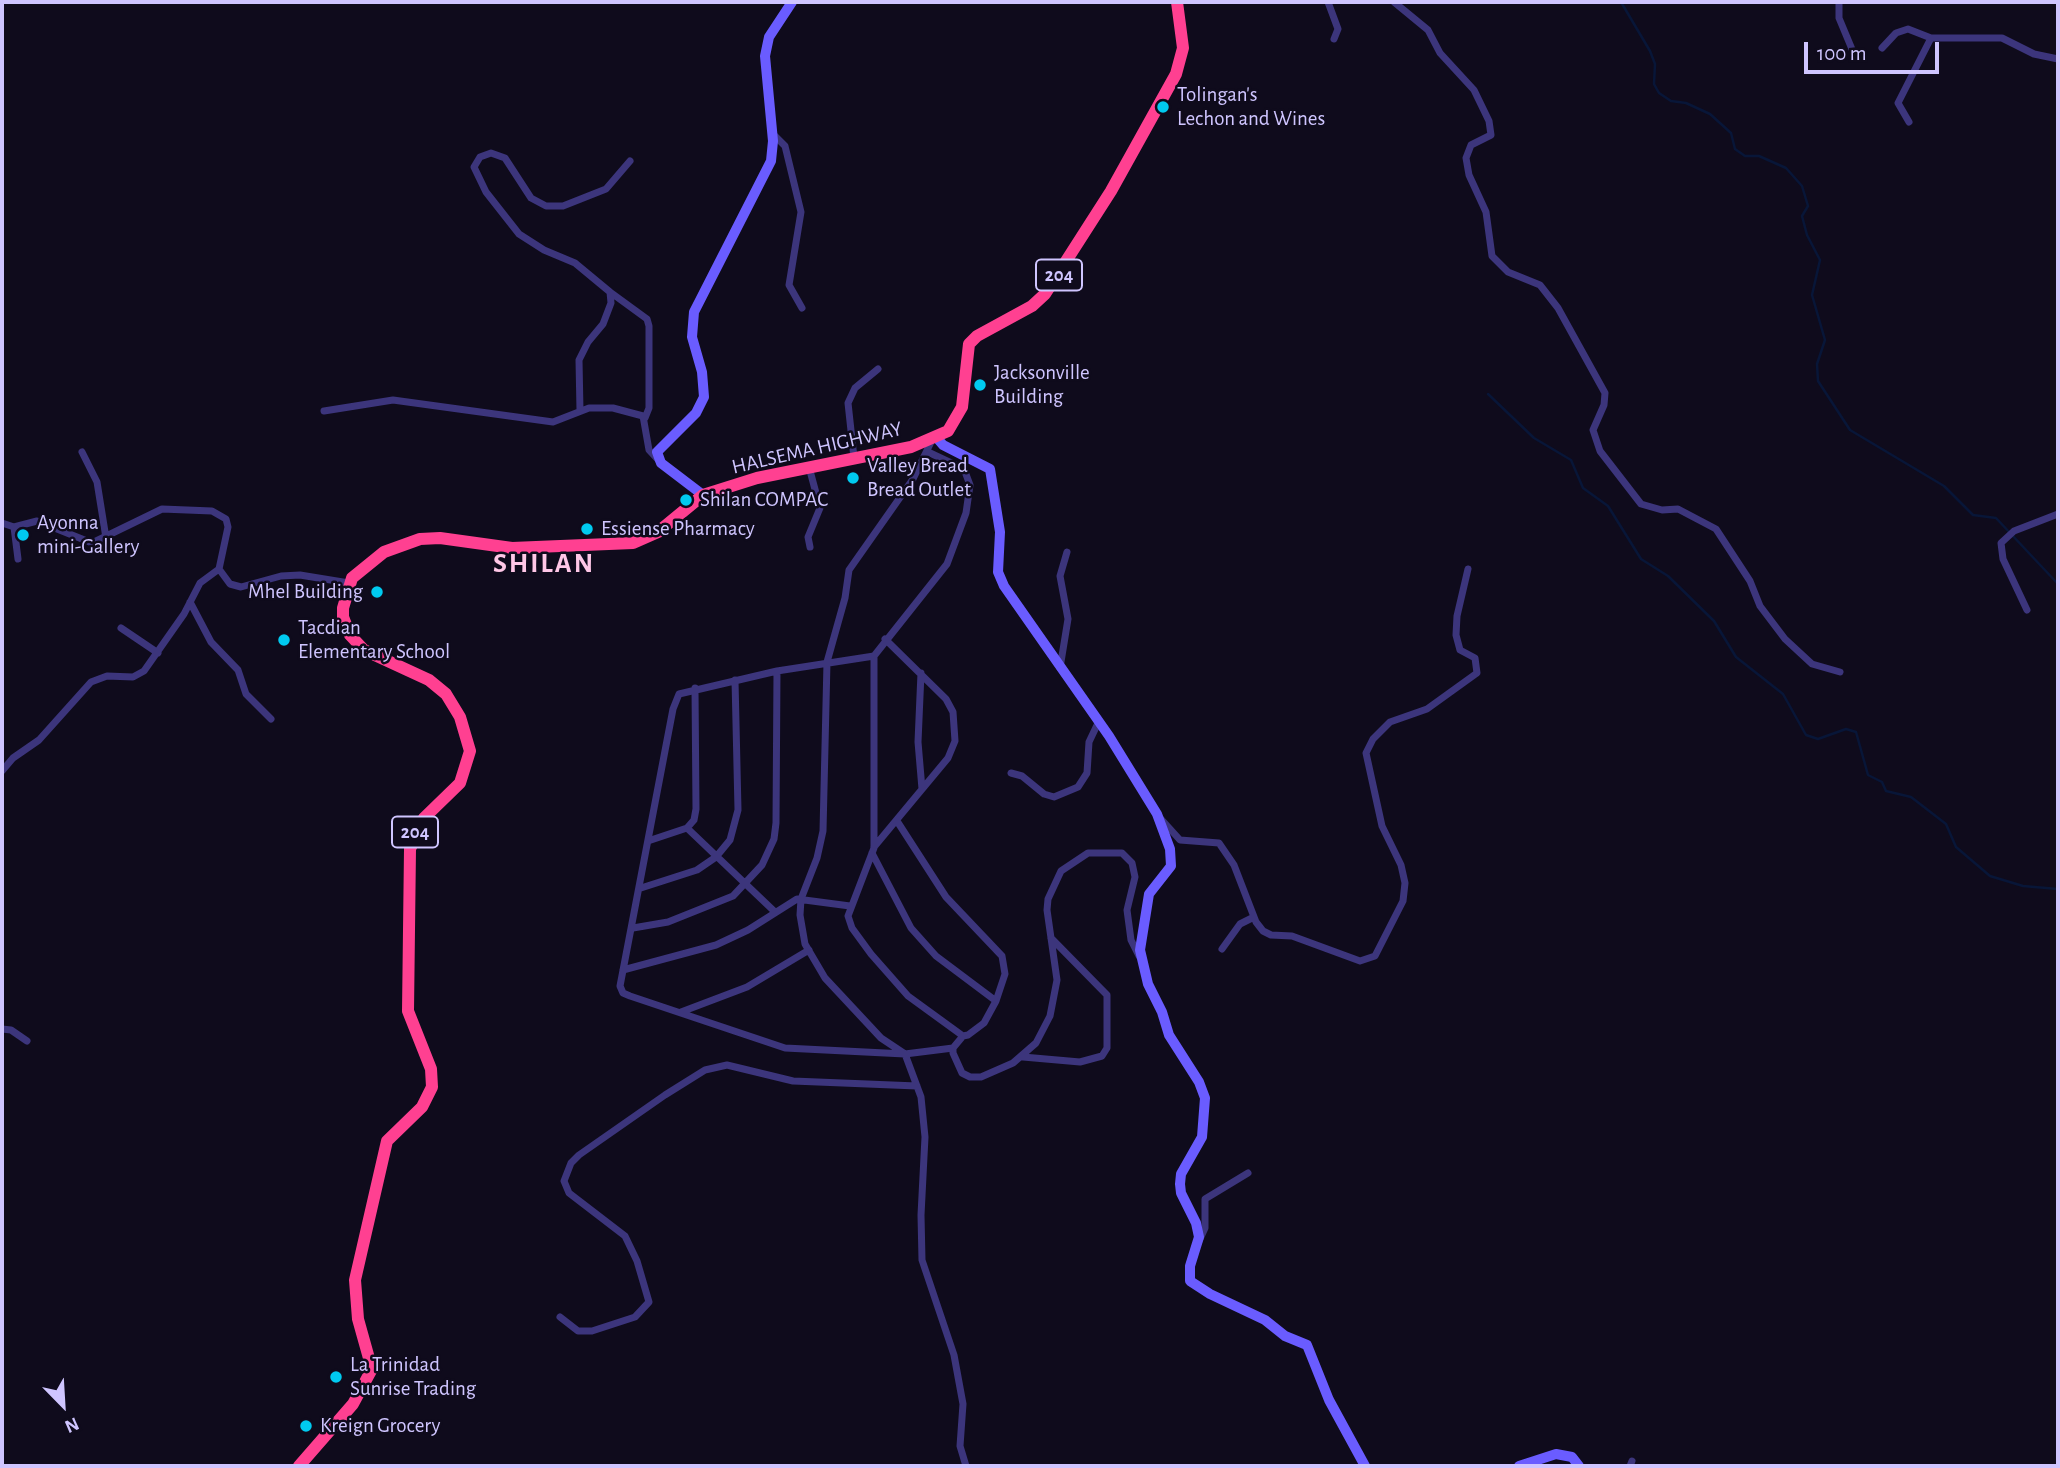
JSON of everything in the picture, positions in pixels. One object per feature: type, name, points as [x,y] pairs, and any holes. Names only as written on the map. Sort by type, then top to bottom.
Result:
[{"type":"highway","name":"204","points":[[932,443],[953,426],[960,414],[969,344],[977,336],[1032,306],[1045,295],[1111,191],[1176,74],[1183,48],[1177,2]]},
{"type":"highway","name":"HALSEMA HIGHWAY","points":[[349,583],[384,552],[420,539],[440,538],[512,548],[632,543],[658,532],[703,495],[757,478],[932,443]]},
{"type":"highway","name":"204","points":[[299,1466],[353,1404],[372,1369],[358,1319],[355,1280],[387,1141],[422,1107],[432,1087],[431,1069],[408,1011],[410,849],[424,818],[460,783],[470,751],[460,717],[446,694],[429,680],[364,650],[350,635],[343,617],[349,583]]},
{"type":"street","points":[[661,463],[658,449],[696,413],[704,397],[702,372],[692,337],[694,312],[771,161],[772,133],[766,48],[792,2]]},
{"type":"street","points":[[1328,2],[1338,29],[1334,39]]},
{"type":"street","points":[[1394,2],[1428,30],[1440,53],[1474,90],[1489,121],[1491,135],[1471,145],[1466,158],[1469,175],[1486,212],[1492,256],[1508,272],[1540,285],[1558,308],[1605,393],[1604,405],[1595,421],[1592,436],[1600,451],[1641,504],[1662,510],[1678,509],[1716,529],[1750,581],[1760,606],[1779,632],[1812,664],[1840,672]]},
{"type":"street","points":[[1839,2],[1839,18],[1854,54]]},
{"type":"street","points":[[1882,48],[1902,30],[1914,31],[1931,38],[2003,38],[2034,54],[2058,59]]},
{"type":"street","points":[[1909,122],[1898,103],[1931,38]]},
{"type":"street","points":[[772,133],[785,146],[801,212],[789,285],[802,308]]},
{"type":"street","points":[[630,161],[606,189],[563,206],[546,206],[530,198],[505,158],[491,153],[480,157],[474,167],[486,192],[519,234],[544,250],[575,262],[647,319],[649,408],[645,418],[649,450],[653,458],[703,495]]},
{"type":"street","points":[[580,411],[579,360],[607,314],[610,292]]},
{"type":"street","points":[[854,458],[848,403],[855,388],[878,369]]},
{"type":"street","points":[[324,411],[393,400],[553,422],[589,408],[613,408],[641,414],[645,418]]},
{"type":"street","points":[[932,443],[968,476],[966,513],[947,564],[874,656],[873,850],[881,876],[911,928],[936,956],[996,1001]]},
{"type":"street","points":[[932,443],[913,480],[850,567],[845,598],[827,662],[823,831],[817,858],[801,899],[801,929],[808,950],[832,988],[881,1038],[905,1054],[917,1086],[925,1128],[920,1215],[922,1260],[954,1355],[963,1404],[960,1446],[966,1466]]},
{"type":"street","points":[[932,443],[943,445],[990,469],[1000,532],[1000,578],[1060,668],[1075,685],[1157,814],[1180,840],[1219,844],[1234,865],[1254,917],[1263,931],[1271,935],[1292,936],[1339,955],[1364,961],[1377,953],[1403,901],[1405,883],[1401,865],[1382,826],[1366,753],[1373,740],[1390,722],[1427,709],[1477,673],[1475,658],[1460,650],[1456,635],[1457,616],[1468,569]]},
{"type":"street","points":[[82,452],[97,482],[106,538]]},
{"type":"street","points":[[809,467],[820,508],[808,537],[810,547]]},
{"type":"street","points":[[2,523],[14,527],[37,521],[85,543],[106,538],[162,509],[212,511],[226,519],[228,527],[219,569],[203,580],[158,653],[139,675],[124,678],[107,676],[91,682],[39,740],[13,758],[2,771]]},
{"type":"street","points":[[2027,610],[2003,559],[2001,543],[2014,531],[2058,514]]},
{"type":"street","points":[[14,527],[18,559]]},
{"type":"street","points":[[1060,668],[1068,619],[1060,576],[1067,552]]},
{"type":"street","points":[[219,569],[230,584],[241,587],[271,578],[300,575],[349,583]]},
{"type":"street","points":[[190,602],[211,642],[238,670],[246,694],[271,719]]},
{"type":"street","points":[[121,628],[158,653]]},
{"type":"street","points":[[886,639],[946,699],[953,712],[956,728],[952,751],[873,850],[850,906],[850,925],[875,959],[915,1002],[963,1036]]},
{"type":"street","points":[[874,656],[777,671],[695,688],[677,696],[620,986],[623,993],[785,1048],[905,1054],[953,1048],[963,1036],[979,1028],[996,1001],[1005,974],[1002,956],[946,897],[897,821]]},
{"type":"street","points":[[633,929],[668,922],[733,896],[762,865],[774,839],[778,780],[777,671]]},
{"type":"street","points":[[921,673],[918,743],[922,789]]},
{"type":"street","points":[[641,888],[677,879],[716,857],[730,840],[738,810],[735,680]]},
{"type":"street","points":[[648,841],[687,828],[696,809],[695,688]]},
{"type":"street","points":[[1012,773],[1022,776],[1044,794],[1054,797],[1078,787],[1087,774],[1089,742],[1098,723]]},
{"type":"street","points":[[1157,814],[1170,849],[1171,866],[1149,894],[1141,941],[1142,961],[1148,984],[1162,1012],[1172,1042],[1199,1082],[1205,1098],[1202,1137],[1181,1174],[1180,1184],[1181,1194],[1196,1223],[1199,1241]]},
{"type":"street","points":[[687,828],[775,912]]},
{"type":"street","points":[[953,1048],[958,1067],[970,1077],[981,1077],[1023,1057],[1036,1043],[1051,1016],[1058,969],[1051,938],[1048,899],[1061,871],[1088,853],[1122,853],[1132,863],[1135,871],[1128,910],[1131,940],[1142,961]]},
{"type":"street","points":[[623,970],[716,945],[801,899],[850,906]]},
{"type":"street","points":[[1222,949],[1240,924],[1254,917]]},
{"type":"street","points":[[1023,1057],[1080,1062],[1102,1056],[1107,1048],[1107,995],[1051,938]]},
{"type":"street","points":[[680,1012],[747,986],[808,950]]},
{"type":"street","points":[[2,1029],[12,1030],[27,1041]]},
{"type":"street","points":[[560,1317],[578,1331],[592,1331],[635,1317],[649,1301],[637,1261],[625,1236],[569,1193],[564,1181],[571,1163],[579,1156],[665,1095],[705,1070],[727,1065],[793,1081],[917,1086]]},
{"type":"street","points":[[1248,1173],[1205,1199],[1205,1228],[1189,1273],[1191,1282],[1307,1345],[1329,1400],[1365,1466]]},
{"type":"street","points":[[1519,1466],[1556,1454],[1572,1457],[1579,1466]]},
{"type":"waterway","points":[[1621,2],[1650,51],[1655,64],[1654,84],[1659,93],[1671,101],[1686,103],[1710,114],[1731,133],[1735,149],[1745,156],[1759,156],[1786,168],[1802,186],[1808,206],[1802,216],[1807,235],[1820,260],[1812,295],[1825,340],[1817,364],[1818,381],[1850,430],[1944,486],[1973,515],[1996,518],[2058,584]]},
{"type":"waterway","points":[[1488,394],[1534,438],[1571,460],[1583,488],[1608,506],[1641,559],[1668,576],[1714,621],[1736,657],[1783,694],[1806,735],[1818,739],[1846,729],[1856,732],[1868,775],[1882,782],[1886,791],[1911,797],[1946,824],[1956,847],[1990,876],[2023,886],[2058,889]]},
{"type":"place","name":"Tolingan's Lechon and Wines","points":[[1163,107]]},
{"type":"place","name":"Jacksonville Building","points":[[980,385]]},
{"type":"place","name":"Valley Bread Bread Outlet","points":[[853,478]]},
{"type":"place","name":"Shilan COMPAC","points":[[686,500]]},
{"type":"place","name":"Essiense Pharmacy","points":[[587,529]]},
{"type":"place","name":"Ayonna mini-Gallery","points":[[23,535]]},
{"type":"place","name":"Mhel Building","points":[[377,592]]},
{"type":"place","name":"Tacdian Elementary School","points":[[284,640]]},
{"type":"place","name":"La Trinidad Sunrise Trading","points":[[336,1377]]},
{"type":"place","name":"Kreign Grocery","points":[[306,1426]]},
{"type":"district","name":"SHILAN","points":[[544,564]]}]
